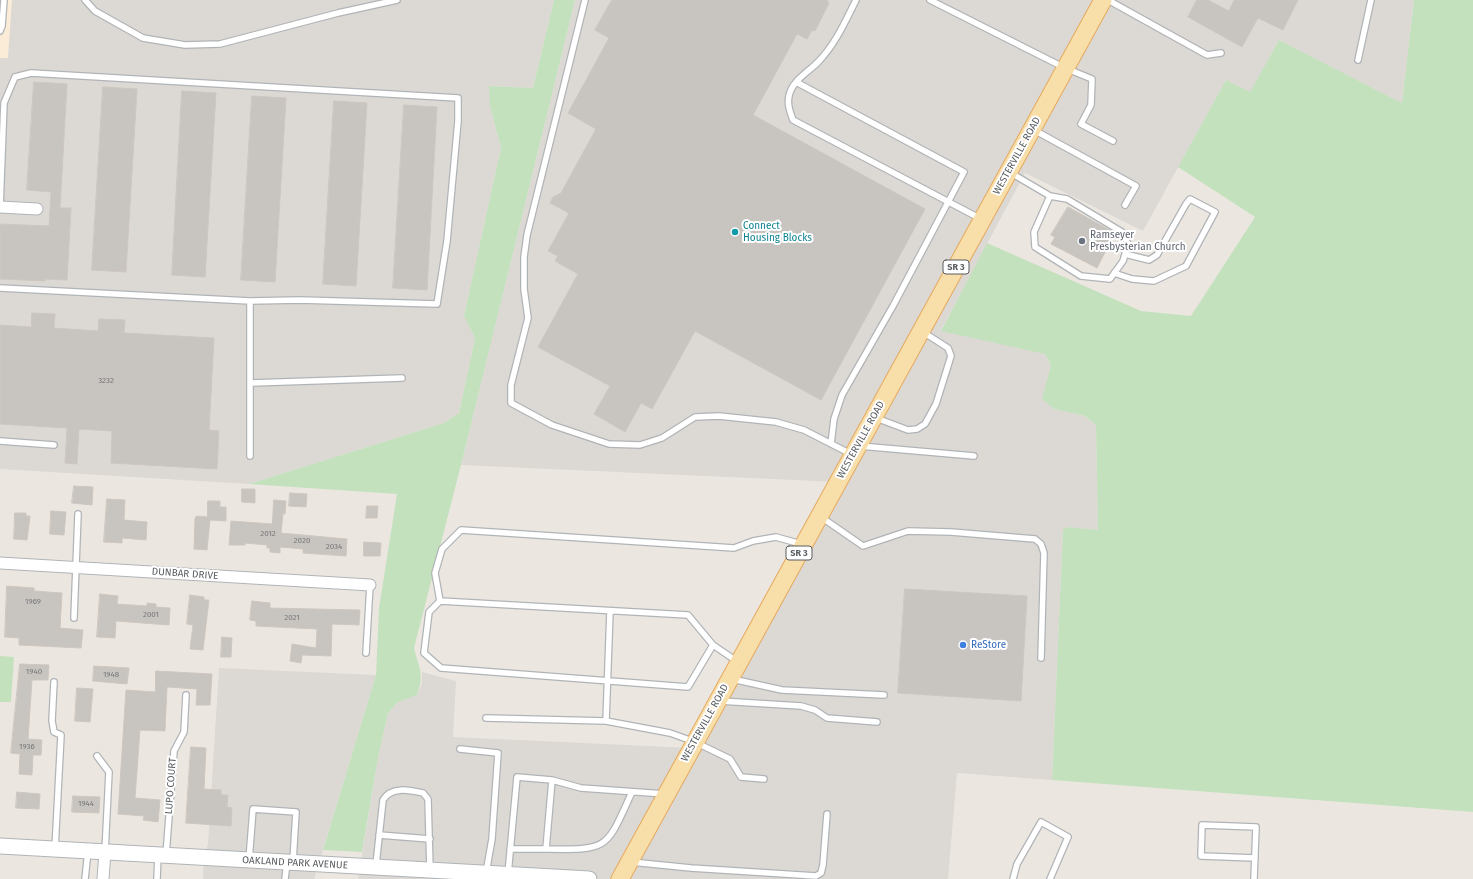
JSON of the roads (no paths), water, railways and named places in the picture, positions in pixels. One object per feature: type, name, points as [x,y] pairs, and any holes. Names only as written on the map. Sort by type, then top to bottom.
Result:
[{"type":"main road","name":"WESTERVILLE ROAD","points":[[620,879],[1103,0]]},
{"type":"main road","name":"OAKLAND PARK AVENUE","points":[[0,846],[589,879]]},
{"type":"main road","points":[[615,879],[620,879]]},
{"type":"street","points":[[0,207],[37,208]]},
{"type":"street","name":"DUNBAR DRIVE","points":[[0,563],[370,585]]},
{"type":"street","points":[[104,879],[105,852]]},
{"type":"lane","points":[[0,31],[2,26],[4,0]]},
{"type":"lane","points":[[85,0],[95,11],[143,38],[185,45],[220,44],[338,13],[397,0]]},
{"type":"lane","points":[[585,0],[527,235],[524,257],[524,290],[528,318],[511,385],[510,403],[552,426],[609,444],[640,445],[662,438],[695,417],[719,416],[776,422],[804,430],[831,444],[855,451],[974,456]]},
{"type":"lane","points":[[856,0],[839,35],[819,61],[796,82],[789,95],[789,108],[793,120],[982,220]]},
{"type":"lane","points":[[930,0],[1066,68],[1092,79],[1091,105],[1081,124],[1113,141]]},
{"type":"lane","points":[[1108,0],[1207,55],[1221,53]]},
{"type":"lane","points":[[1358,60],[1370,0]]},
{"type":"lane","points":[[0,207],[4,103],[15,77],[31,72],[458,98],[458,121],[447,241],[437,304],[308,300],[250,301],[0,288]]},
{"type":"lane","points":[[796,82],[964,172],[893,306],[842,395],[834,419],[831,444]]},
{"type":"lane","points":[[1032,129],[1136,186],[1125,205]]},
{"type":"lane","points":[[1009,171],[1050,196],[1067,200],[1122,232],[1128,244],[1123,261],[1110,279],[1081,276],[1035,247],[1034,232],[1050,196]]},
{"type":"lane","points":[[1114,273],[1132,279],[1154,281],[1186,266],[1214,212],[1190,200],[1186,204],[1157,255],[1149,260],[1125,254]]},
{"type":"lane","points":[[250,301],[250,456]]},
{"type":"lane","points":[[874,418],[908,430],[916,429],[925,424],[936,404],[951,356],[948,348],[921,331]]},
{"type":"lane","points":[[251,383],[402,378]]},
{"type":"lane","points":[[0,441],[54,445]]},
{"type":"lane","points":[[74,618],[78,514]]},
{"type":"lane","points":[[820,515],[863,546],[908,531],[950,532],[1035,539],[1041,544],[1044,553],[1041,658]]},
{"type":"lane","points":[[440,601],[434,573],[442,549],[461,530],[734,548],[753,541],[776,537],[804,545]]},
{"type":"lane","points":[[366,653],[370,585]]},
{"type":"lane","points":[[713,645],[688,687],[441,668],[424,653],[429,612],[440,601],[688,615],[713,645],[739,662]]},
{"type":"lane","points":[[606,721],[610,611]]},
{"type":"lane","points":[[730,679],[782,690],[884,695]]},
{"type":"lane","points":[[54,682],[52,721],[54,732],[62,734],[55,850]]},
{"type":"lane","name":"LUPO COURT","points":[[157,879],[162,855],[174,751],[184,732],[186,695]]},
{"type":"lane","points":[[718,701],[801,706],[815,710],[827,718],[877,722]]},
{"type":"lane","points":[[486,718],[606,721],[670,733],[695,742],[730,759],[742,777],[764,779]]},
{"type":"lane","points":[[460,749],[498,753],[492,839],[486,873]]},
{"type":"lane","points":[[96,756],[109,772],[105,852]]},
{"type":"lane","points":[[508,874],[517,777],[552,780],[581,788],[666,794]]},
{"type":"lane","points":[[546,849],[552,780]]},
{"type":"lane","points":[[376,867],[381,807],[387,793],[392,791],[414,791],[423,792],[428,799],[430,870]]},
{"type":"lane","points":[[510,849],[583,849],[602,845],[610,837],[617,826],[632,792]]},
{"type":"lane","points":[[249,860],[253,809],[296,812],[290,862],[286,879]]},
{"type":"lane","points":[[629,862],[691,868],[816,876],[821,873],[823,865],[827,814]]},
{"type":"lane","points":[[1013,879],[1016,864],[1041,822],[1068,837],[1050,879]]},
{"type":"lane","points":[[1254,878],[1255,858],[1256,827],[1202,825],[1201,856],[1255,858]]},
{"type":"lane","points":[[379,835],[430,839]]},
{"type":"lane","points":[[85,879],[88,851]]},
{"type":"place","name":"Connect Housing Blocks","points":[[735,232]]},
{"type":"place","name":"Ramseyer Presbysterian Church","points":[[1082,241]]},
{"type":"place","name":"ReStore","points":[[963,645]]}]
